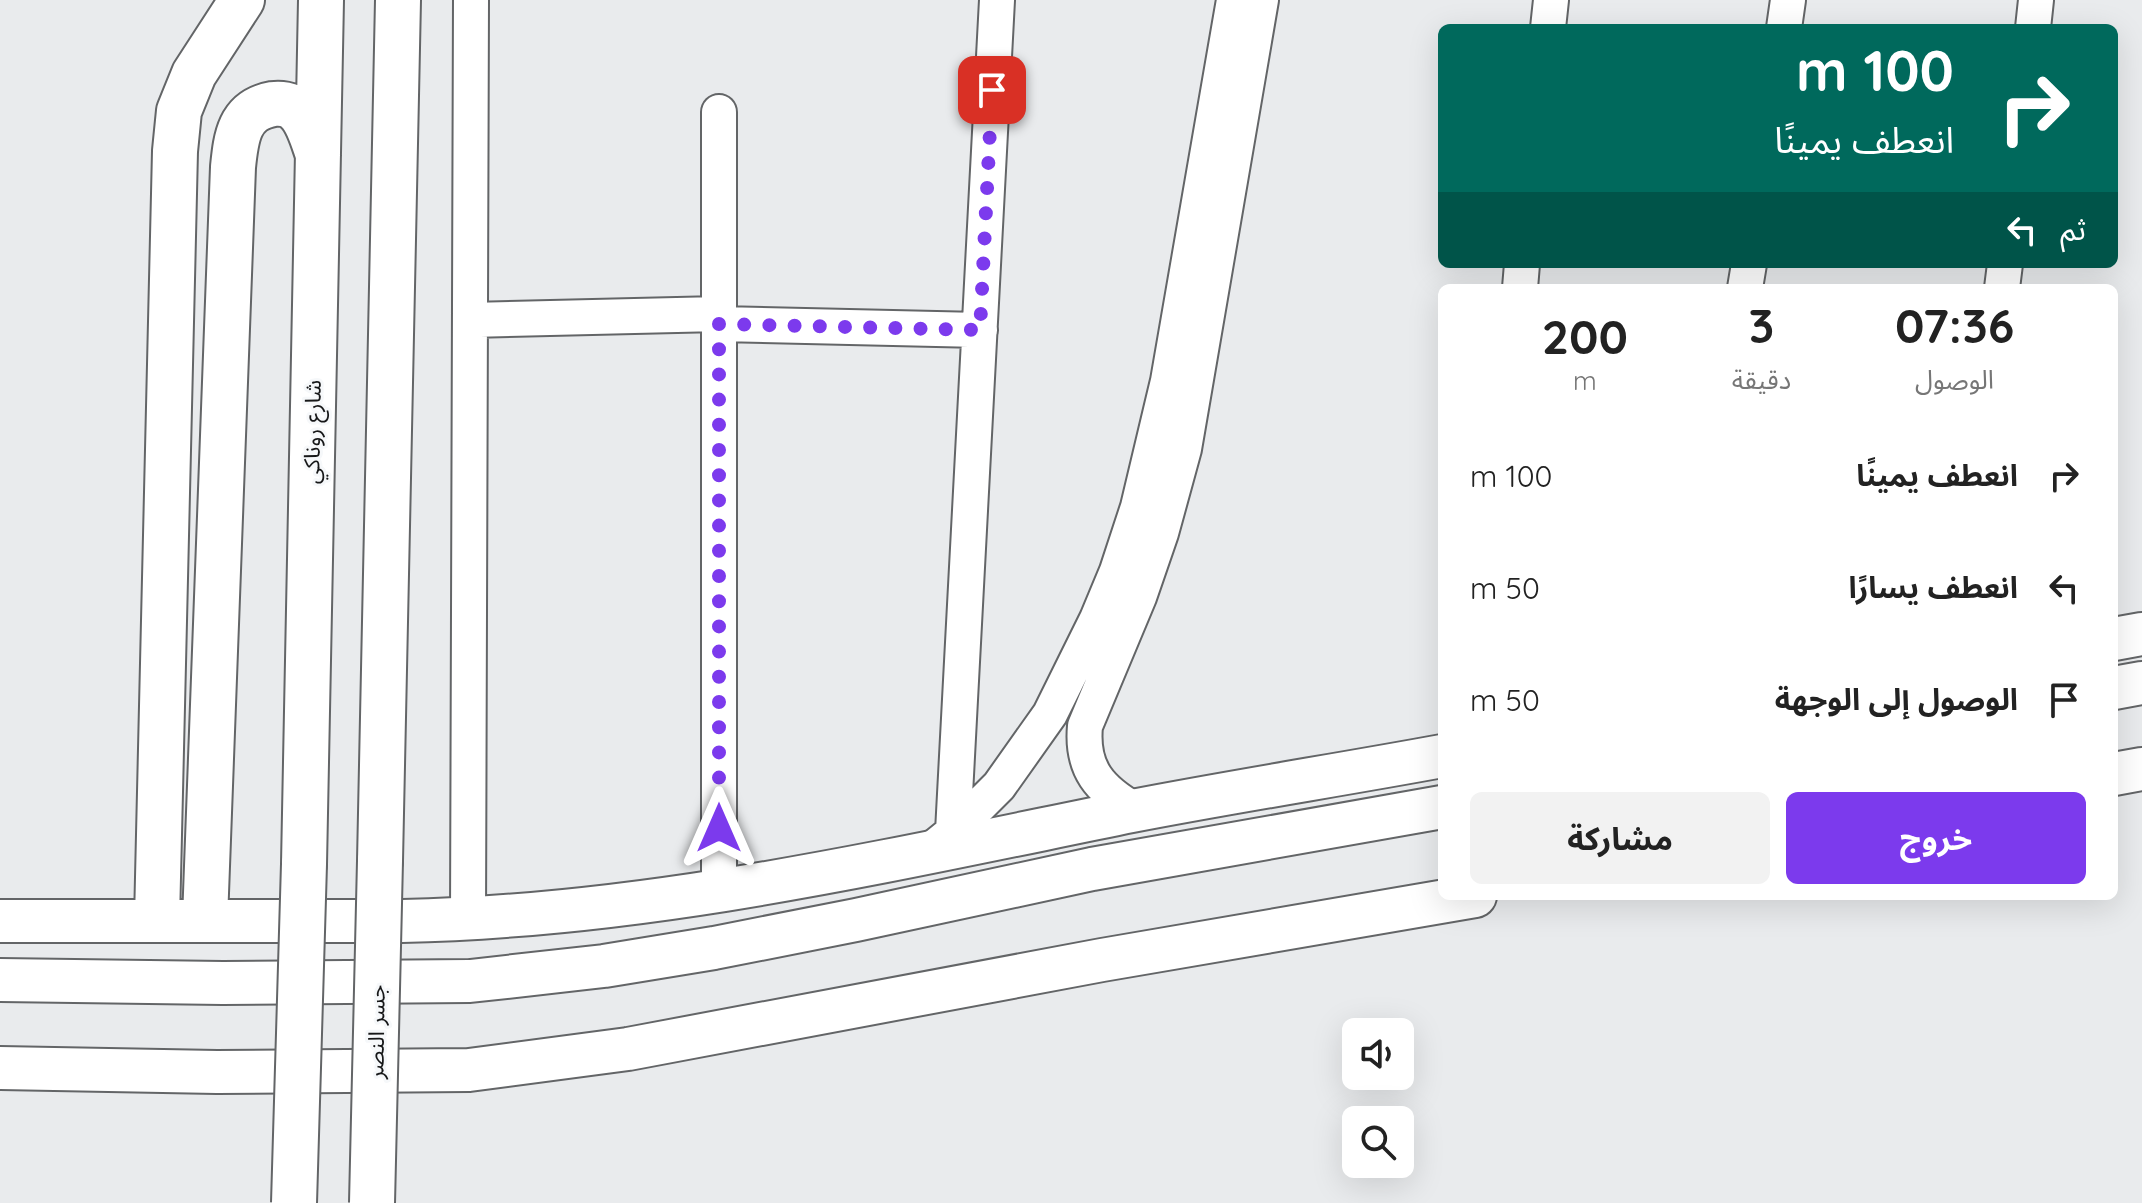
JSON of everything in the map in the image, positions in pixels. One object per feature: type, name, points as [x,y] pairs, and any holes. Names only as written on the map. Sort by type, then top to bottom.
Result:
[{"type":"main road","points":[[157,920],[175,151],[179,111],[194,74],[242,0]]},
{"type":"main road","name":"شارع روناكي","points":[[294,1203],[321,0]]},
{"type":"main road","name":"جسر النصر","points":[[372,1203],[398,0]]},
{"type":"main road","points":[[205,920],[236,139],[246,118],[263,106],[281,102],[296,109],[309,130],[318,155]]},
{"type":"street","points":[[468,919],[471,0]]},
{"type":"street","points":[[940,843],[980,330],[997,0]]},
{"type":"street","points":[[1135,810],[1101,785],[1086,757],[1085,680],[1138,507],[1168,381],[1234,0]]},
{"type":"street","points":[[940,843],[999,786],[1050,714],[1085,680],[1139,597],[1161,533],[1184,449],[1261,0]]},
{"type":"street","points":[[1548,24],[1551,0]]},
{"type":"street","points":[[1785,24],[1788,0]]},
{"type":"street","points":[[2033,24],[2036,0]]},
{"type":"street","points":[[719,112],[719,891]]},
{"type":"street","points":[[470,320],[719,319],[980,330]]},
{"type":"street","points":[[2118,638],[2142,634]]},
{"type":"street","points":[[2118,687],[2142,683]]},
{"type":"street","points":[[0,921],[468,919],[571,911],[845,870],[940,843],[1438,757]]},
{"type":"street","points":[[2118,773],[2142,769]]},
{"type":"street","points":[[0,980],[223,983],[470,981],[714,948],[1092,869],[1438,808]]},
{"type":"street","points":[[845,870],[856,920]]},
{"type":"street","points":[[0,1068],[217,1072],[469,1070],[628,1049],[1102,960],[1452,900]]},
{"type":"route","points":[[719,828],[719,324],[980,330],[992,90]]}]
